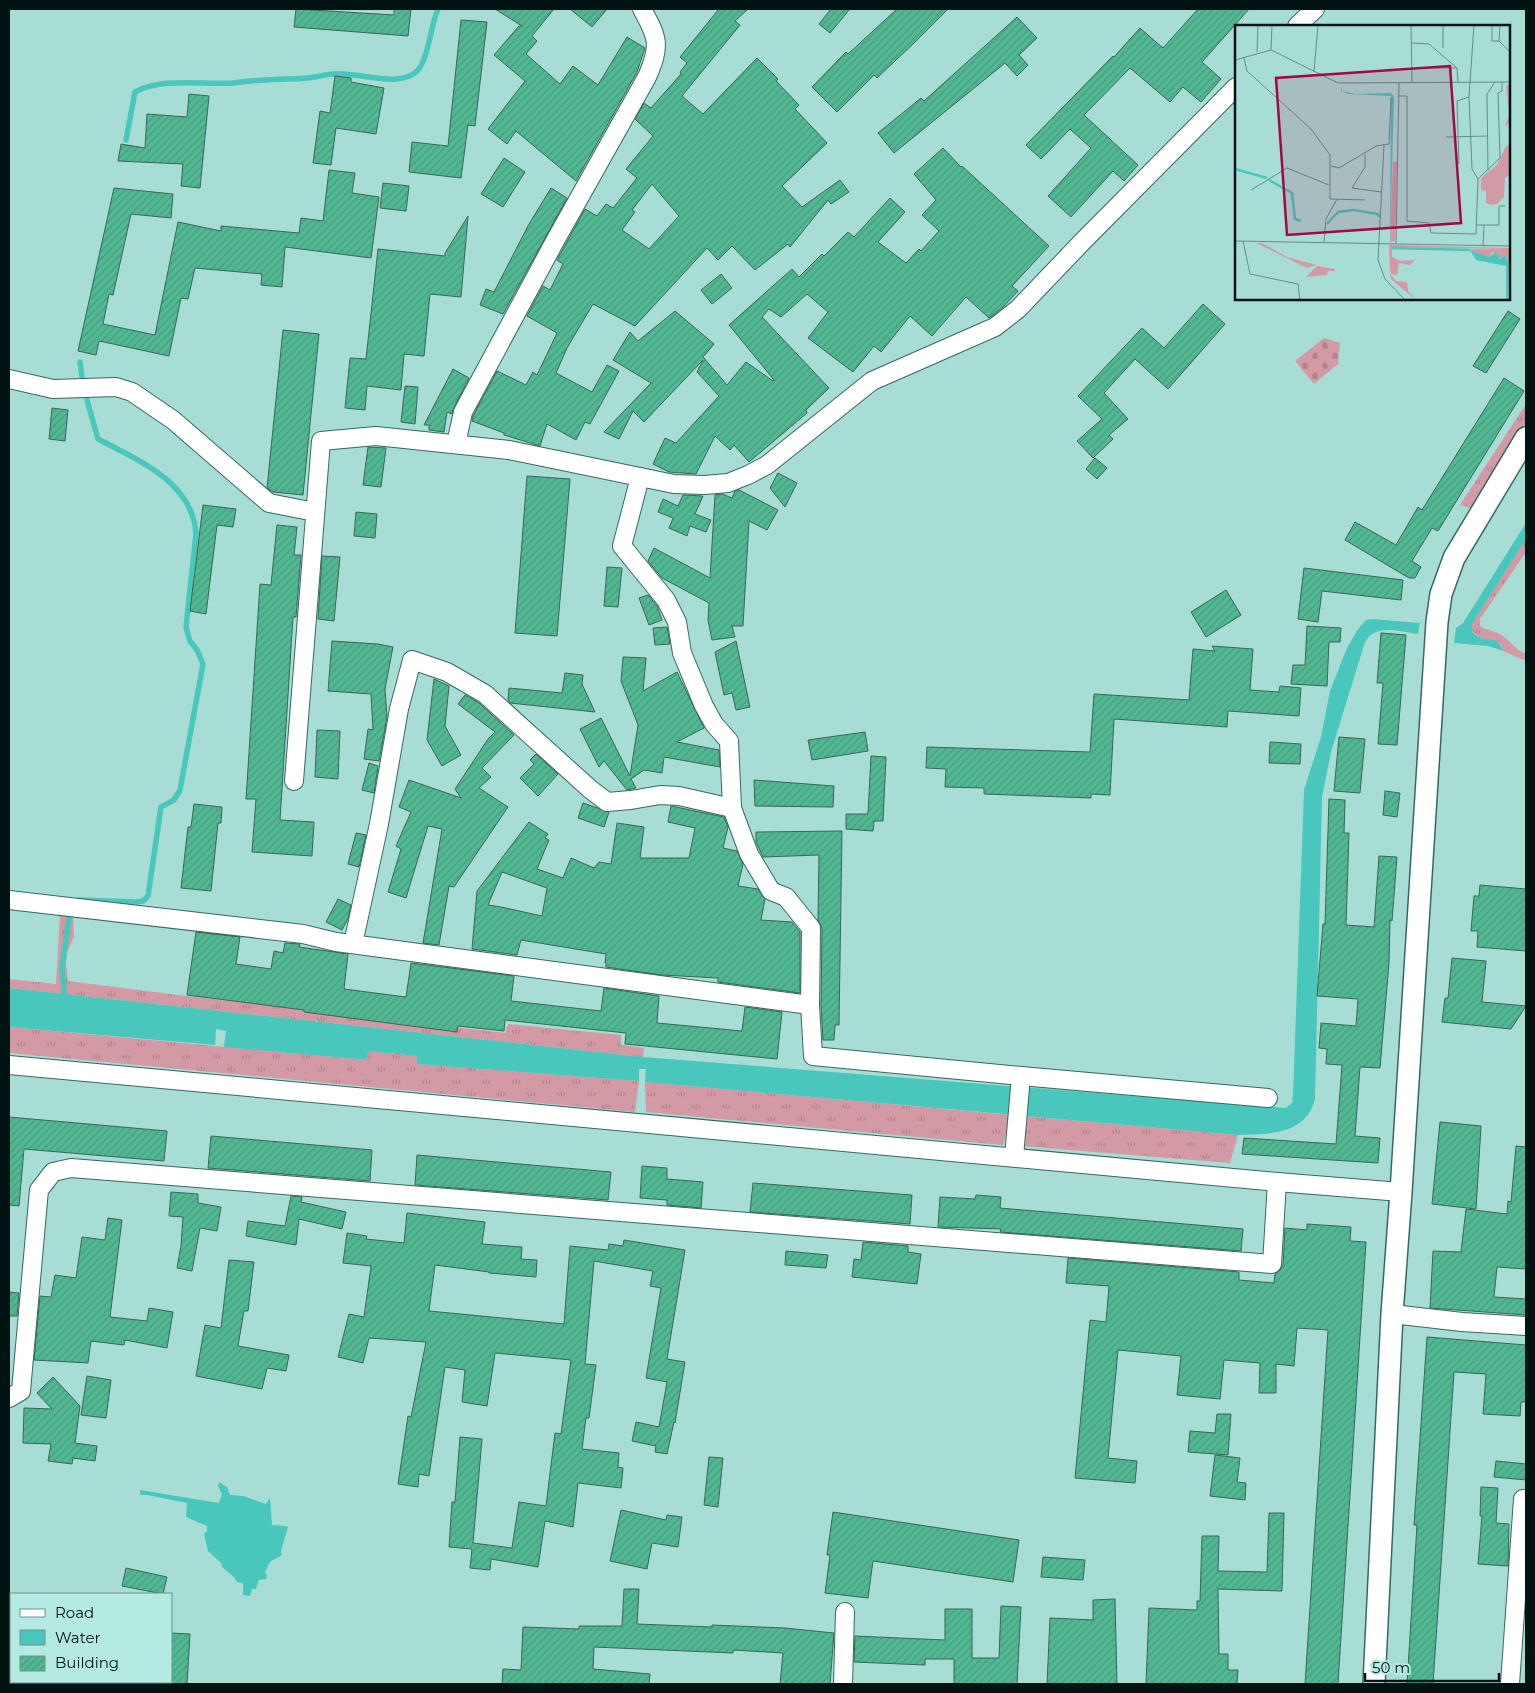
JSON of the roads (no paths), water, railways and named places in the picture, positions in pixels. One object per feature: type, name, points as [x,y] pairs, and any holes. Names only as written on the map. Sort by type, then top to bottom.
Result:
[{"type":"street","points":[[456,444],[463,412],[555,241],[648,77],[655,59],[656,35],[642,9]]},
{"type":"street","points":[[1298,25],[1315,9]]},
{"type":"street","points":[[294,781],[320,442],[376,436],[456,444],[509,450],[674,484],[704,485],[728,483],[767,465],[872,382],[996,327],[1018,309],[1235,87]]},
{"type":"street","points":[[9,379],[53,388],[116,387],[132,392],[173,420],[268,503],[315,512]]},
{"type":"street","points":[[1374,1684],[1392,1314],[1436,632],[1441,594],[1454,558],[1526,438]]},
{"type":"street","points":[[640,477],[622,546],[666,600],[677,622],[682,653],[704,706],[714,724],[729,740],[732,808],[749,854],[771,891],[786,897],[811,928],[810,1005],[813,1056],[1268,1098]]},
{"type":"street","points":[[353,944],[379,824],[399,709],[412,660],[447,672],[485,694],[607,802],[660,795],[679,796],[732,808]]},
{"type":"street","points":[[9,900],[303,934],[353,944],[810,1005]]},
{"type":"street","points":[[9,1065],[1401,1192]]},
{"type":"street","points":[[1014,1157],[1021,1076]]},
{"type":"street","points":[[9,1398],[21,1391],[39,1190],[53,1172],[71,1168],[1272,1264],[1277,1182]]},
{"type":"street","points":[[1392,1314],[1462,1322],[1526,1326]]},
{"type":"street","points":[[1510,1684],[1523,1499]]},
{"type":"street","points":[[843,1684],[846,1612]]},
{"type":"water","points":[[1526,523],[1526,539],[1472,624],[1472,632],[1479,637],[1496,641],[1503,651],[1488,646],[1454,643],[1456,628],[1463,623]]},
{"type":"water","points":[[1366,620],[1420,623],[1418,634],[1389,630],[1375,632],[1365,642],[1331,752],[1322,797],[1315,1099],[1304,1120],[1285,1130],[1274,1133],[1238,1135],[645,1082],[646,1069],[639,1069],[639,1081],[417,1064],[417,1056],[368,1051],[367,1060],[224,1047],[226,1031],[216,1029],[215,1045],[9,1027],[9,988],[643,1057],[1286,1108],[1292,1103],[1293,1096],[1304,790],[1321,737],[1330,691],[1347,648],[1358,629]]},
{"type":"water","points":[[219,1482],[227,1487],[230,1495],[243,1496],[266,1504],[270,1498],[272,1525],[288,1527],[281,1551],[282,1555],[270,1562],[265,1572],[267,1575],[266,1579],[259,1580],[256,1589],[252,1589],[250,1596],[243,1595],[243,1583],[237,1582],[208,1551],[204,1534],[207,1531],[207,1526],[186,1517],[187,1503],[140,1495],[140,1490],[219,1503],[222,1494],[218,1486]]},
{"type":"waterway","points":[[126,140],[135,92],[146,87],[170,83],[232,83],[309,78],[331,74],[390,79],[401,79],[410,76],[418,70],[424,58],[438,9]]},
{"type":"waterway","points":[[80,362],[82,377]]},
{"type":"waterway","points":[[78,900],[136,902],[143,901],[148,896],[161,807],[174,800],[180,790],[203,664],[197,650],[190,641],[186,627],[196,534],[193,516],[185,500],[161,475],[130,455],[98,439],[87,400]]},
{"type":"waterway","points":[[63,1000],[62,968],[69,918]]}]
